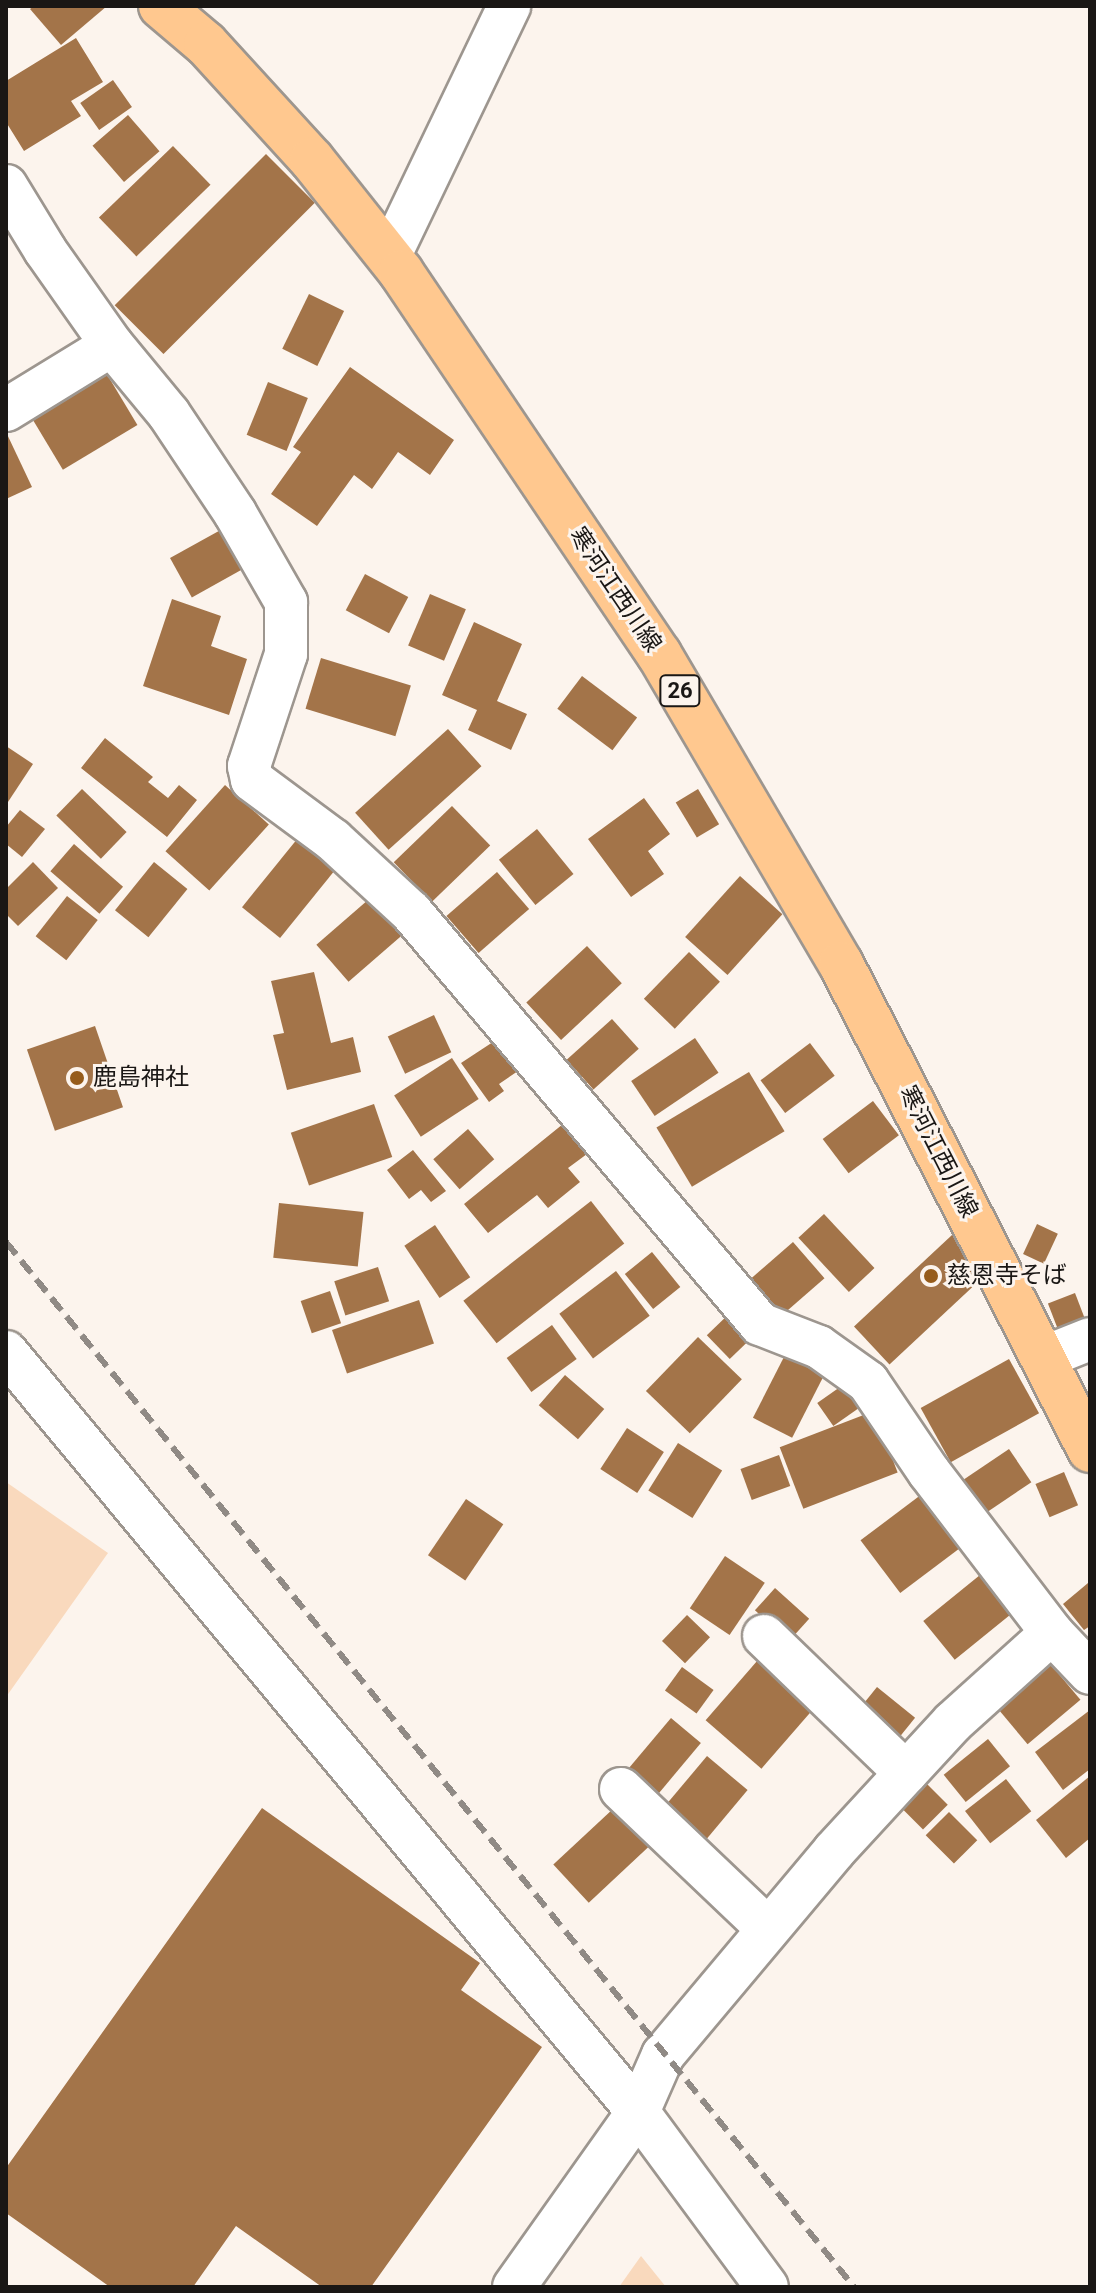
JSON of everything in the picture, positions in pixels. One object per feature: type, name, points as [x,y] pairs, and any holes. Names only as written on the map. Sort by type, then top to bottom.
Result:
[{"type":"main road","name":"寒河江西川線","points":[[161,6],[217,55],[312,160],[389,257],[659,654],[841,964],[1090,1450]]},
{"type":"street","points":[[389,257],[509,6]]},
{"type":"street","points":[[6,186],[45,250],[112,345],[169,414],[235,513],[286,602],[286,654],[249,766],[252,780],[333,840],[411,912],[760,1324],[819,1347],[868,1382],[929,1472],[1052,1633],[1090,1673]]},
{"type":"street","points":[[6,410],[112,345]]},
{"type":"street","points":[[1045,1357],[1090,1339]]},
{"type":"street","points":[[6,1352],[638,2112],[767,2287]]},
{"type":"street","points":[[514,2287],[638,2112],[663,2055],[768,1929],[953,1722],[1052,1633]]},
{"type":"street","points":[[764,1636],[906,1773]]},
{"type":"street","points":[[621,1789],[768,1929]]},
{"type":"shaded area","points":[[6,1482],[108,1553],[6,1697]]},
{"type":"shaded area","points":[[641,2256],[666,2287],[619,2287]]},
{"type":"building","points":[[34,6],[107,6],[61,45],[30,9]]},
{"type":"building","points":[[76,38],[103,82],[71,101],[81,116],[24,151],[6,122],[6,81]]},
{"type":"building","points":[[113,80],[132,107],[99,130],[80,103]]},
{"type":"building","points":[[128,115],[159,151],[124,182],[93,146]]},
{"type":"building","points":[[173,146],[211,185],[136,256],[99,218]]},
{"type":"building","points":[[266,154],[315,203],[163,354],[115,305]]},
{"type":"building","points":[[309,294],[344,311],[317,366],[282,349]]},
{"type":"building","points":[[350,367],[454,440],[430,475],[398,452],[372,489],[354,475],[317,526],[271,494],[301,452],[293,447]]},
{"type":"building","points":[[105,371],[137,425],[63,470],[30,416]]},
{"type":"building","points":[[268,382],[308,398],[287,451],[247,435]]},
{"type":"building","points":[[6,432],[32,487],[6,499]]},
{"type":"building","points":[[226,527],[248,566],[192,597],[170,558]]},
{"type":"building","points":[[365,574],[408,597],[389,633],[346,610]]},
{"type":"building","points":[[430,594],[466,609],[444,661],[408,646]]},
{"type":"building","points":[[172,599],[221,616],[211,646],[247,659],[229,715],[143,686]]},
{"type":"building","points":[[474,622],[522,644],[497,701],[527,714],[511,750],[468,730],[477,710],[442,695]]},
{"type":"building","points":[[321,658],[411,685],[395,736],[306,709]]},
{"type":"building","points":[[582,676],[637,718],[612,750],[557,709]]},
{"type":"building","points":[[448,729],[481,766],[389,850],[355,813]]},
{"type":"building","points":[[105,738],[153,777],[148,782],[168,798],[179,785],[197,800],[167,837],[81,768]]},
{"type":"building","points":[[6,746],[33,764],[6,805]]},
{"type":"building","points":[[225,785],[269,824],[209,891],[165,851]]},
{"type":"building","points":[[82,789],[127,832],[101,859],[56,816]]},
{"type":"building","points":[[698,789],[719,824],[697,838],[676,802]]},
{"type":"building","points":[[644,798],[670,834],[648,851],[664,874],[631,897],[588,839]]},
{"type":"building","points":[[452,806],[490,846],[432,902],[394,862]]},
{"type":"building","points":[[20,810],[45,829],[22,857],[6,844],[6,827]]},
{"type":"building","points":[[537,829],[574,874],[535,905],[499,860]]},
{"type":"building","points":[[298,838],[336,869],[280,938],[242,907]]},
{"type":"building","points":[[74,844],[123,887],[99,914],[50,871]]},
{"type":"building","points":[[33,862],[58,888],[18,926],[6,914],[6,889]]},
{"type":"building","points":[[154,862],[187,889],[148,937],[115,910]]},
{"type":"building","points":[[497,872],[529,909],[479,953],[446,916]]},
{"type":"building","points":[[740,876],[782,914],[727,975],[685,937]]},
{"type":"building","points":[[376,893],[408,930],[349,982],[316,945]]},
{"type":"building","points":[[67,896],[98,920],[66,960],[36,936]]},
{"type":"building","points":[[587,946],[622,983],[561,1040],[526,1003]]},
{"type":"building","points":[[689,952],[720,982],[675,1029],[644,999]]},
{"type":"building","points":[[314,972],[331,1043],[353,1037],[361,1072],[287,1090],[273,1035],[284,1033],[271,981]]},
{"type":"building","points":[[434,1015],[451,1052],[405,1074],[388,1037]]},
{"type":"building","points":[[612,1019],[639,1049],[593,1090],[567,1060]]},
{"type":"building","points":[[95,1026],[123,1107],[55,1131],[27,1049]]},
{"type":"building","points":[[695,1038],[718,1073],[655,1116],[631,1081]]},
{"type":"building","points":[[496,1040],[518,1071],[499,1084],[504,1091],[489,1102],[461,1063]]},
{"type":"building","points":[[810,1043],[835,1076],[785,1113],[760,1080]]},
{"type":"building","points":[[452,1058],[479,1099],[421,1137],[394,1096]]},
{"type":"building","points":[[749,1072],[785,1131],[692,1187],[656,1128]]},
{"type":"building","points":[[873,1101],[899,1135],[849,1173],[823,1139]]},
{"type":"building","points":[[374,1104],[392,1157],[309,1186],[291,1133]]},
{"type":"building","points":[[563,1124],[587,1154],[568,1168],[580,1182],[548,1208],[537,1195],[488,1233],[464,1204]]},
{"type":"building","points":[[468,1129],[494,1159],[460,1189],[433,1159]]},
{"type":"building","points":[[413,1150],[446,1191],[431,1202],[421,1190],[409,1199],[387,1170]]},
{"type":"building","points":[[591,1201],[624,1244],[497,1343],[463,1301]]},
{"type":"building","points":[[279,1203],[364,1212],[358,1267],[273,1258]]},
{"type":"building","points":[[824,1214],[874,1268],[849,1292],[798,1238]]},
{"type":"building","points":[[1037,1224],[1058,1234],[1044,1264],[1023,1254]]},
{"type":"building","points":[[435,1225],[470,1277],[440,1298],[404,1246]]},
{"type":"building","points":[[952,1235],[987,1273],[889,1364],[854,1326]]},
{"type":"building","points":[[793,1242],[824,1278],[778,1319],[746,1283]]},
{"type":"building","points":[[652,1252],[680,1287],[653,1309],[625,1274]]},
{"type":"building","points":[[378,1267],[389,1301],[345,1315],[334,1281]]},
{"type":"building","points":[[616,1271],[650,1316],[593,1358],[559,1314]]},
{"type":"building","points":[[330,1291],[341,1323],[312,1333],[301,1301]]},
{"type":"building","points":[[1075,1293],[1086,1322],[1059,1332],[1048,1303]]},
{"type":"building","points":[[419,1300],[434,1343],[347,1373],[332,1330]]},
{"type":"building","points":[[732,1311],[755,1335],[730,1359],[707,1335]]},
{"type":"building","points":[[552,1325],[577,1359],[531,1392],[507,1358]]},
{"type":"building","points":[[698,1337],[742,1379],[690,1433],[646,1391]]},
{"type":"building","points":[[787,1351],[826,1371],[792,1438],[753,1418]]},
{"type":"building","points":[[1009,1359],[1039,1413],[951,1462],[921,1408]]},
{"type":"building","points":[[565,1375],[604,1409],[578,1439],[539,1405]]},
{"type":"building","points":[[850,1380],[866,1403],[833,1426],[817,1403]]},
{"type":"building","points":[[874,1411],[898,1473],[803,1509],[780,1447]]},
{"type":"building","points":[[627,1428],[664,1452],[637,1493],[600,1469]]},
{"type":"building","points":[[678,1443],[722,1471],[692,1518],[648,1490]]},
{"type":"building","points":[[1009,1449],[1031,1482],[986,1513],[963,1480]]},
{"type":"building","points":[[779,1455],[790,1486],[752,1500],[740,1469]]},
{"type":"building","points":[[1064,1472],[1078,1505],[1050,1517],[1035,1484]]},
{"type":"building","points":[[922,1494],[962,1547],[900,1593],[861,1540]]},
{"type":"building","points":[[466,1499],[503,1524],[465,1581],[428,1555]]},
{"type":"building","points":[[725,1556],[765,1583],[730,1635],[690,1608]]},
{"type":"building","points":[[980,1575],[1011,1614],[955,1660],[923,1621]]},
{"type":"building","points":[[1088,1583],[1090,1626],[1084,1630],[1063,1604]]},
{"type":"building","points":[[775,1588],[809,1619],[789,1641],[755,1610]]},
{"type":"building","points":[[687,1615],[710,1637],[685,1663],[662,1641]]},
{"type":"building","points":[[764,1653],[820,1702],[761,1769],[706,1720]]},
{"type":"building","points":[[1047,1660],[1080,1700],[1028,1744],[994,1704]]},
{"type":"building","points":[[682,1667],[714,1690],[697,1713],[665,1690]]},
{"type":"building","points":[[877,1687],[915,1718],[894,1743],[856,1713]]},
{"type":"building","points":[[1090,1710],[1090,1769],[1063,1790],[1035,1752]]},
{"type":"building","points":[[671,1718],[701,1743],[658,1794],[628,1769]]},
{"type":"building","points":[[988,1739],[1010,1766],[966,1802],[944,1775]]},
{"type":"building","points":[[707,1756],[748,1790],[704,1842],[663,1808]]},
{"type":"building","points":[[1090,1776],[1090,1838],[1066,1858],[1036,1820]]},
{"type":"building","points":[[1006,1779],[1031,1811],[990,1843],[965,1811]]},
{"type":"building","points":[[923,1780],[948,1805],[923,1829],[898,1805]]},
{"type":"building","points":[[262,1808],[480,1963],[461,1990],[542,2047],[371,2287],[322,2287],[236,2226],[193,2287],[110,2287],[6,2213],[6,2168]]},
{"type":"building","points":[[614,1808],[649,1846],[589,1903],[553,1865]]},
{"type":"building","points":[[949,1812],[977,1840],[954,1864],[926,1835]]},
{"type":"railway","points":[[6,1242],[854,2287]]},
{"type":"place","name":"鹿島神社","points":[[77,1078]]},
{"type":"place","name":"慈恩寺そば","points":[[931,1276]]}]
